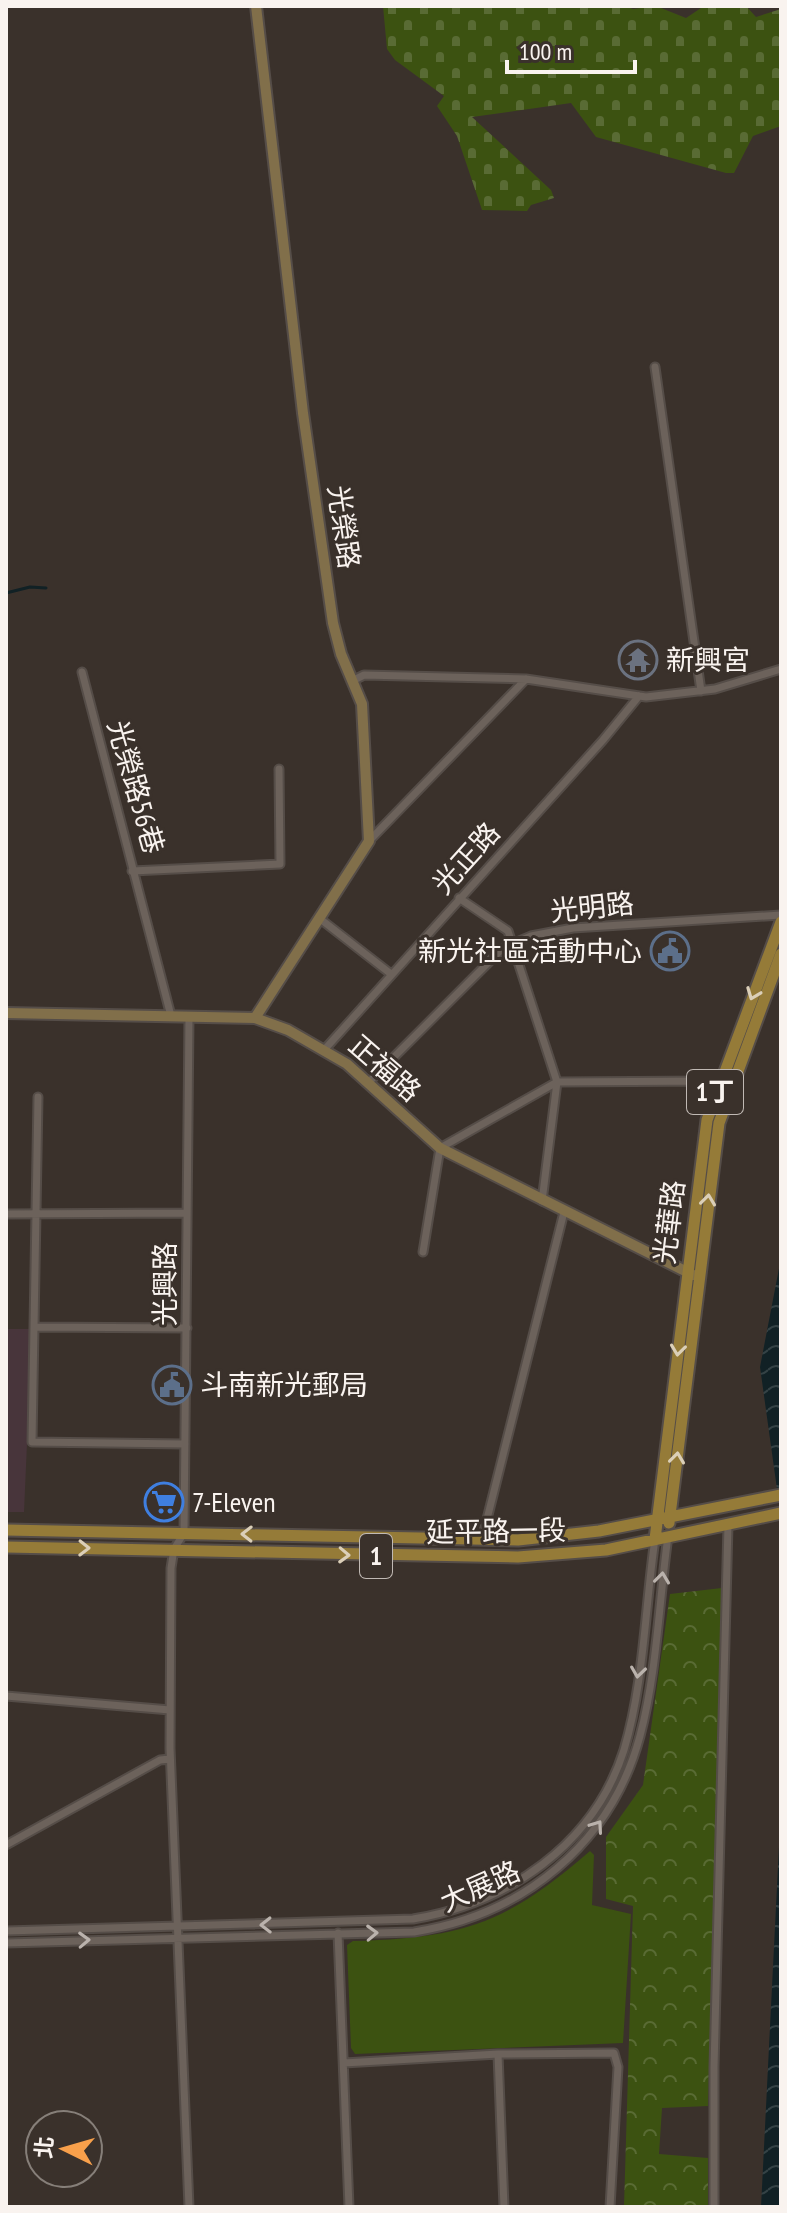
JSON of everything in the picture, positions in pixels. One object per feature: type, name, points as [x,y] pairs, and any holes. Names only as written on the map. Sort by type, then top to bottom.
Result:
[{"type":"main road","name":"光華路","points":[[655,1539],[703,1144],[781,922]]},
{"type":"main road","name":"光華路","points":[[668,1536],[724,1084],[781,954]]},
{"type":"main road","name":"延平路一段","points":[[6,1530],[518,1540],[670,1518],[781,1495]]},
{"type":"main road","name":"延平路一段","points":[[6,1547],[402,1557],[567,1555],[781,1513]]},
{"type":"main road","points":[[294,1535],[294,1553]]},
{"type":"main road","points":[[402,1557],[403,1537]]},
{"type":"street","name":"光榮路","points":[[256,6],[303,413],[333,623],[341,654],[362,704],[369,841]]},
{"type":"street","points":[[655,367],[701,691]]},
{"type":"street","points":[[354,680],[364,675],[526,679],[639,696],[701,691],[781,669]]},
{"type":"street","name":"光榮路56巷","points":[[82,672],[132,871],[280,864],[279,769]]},
{"type":"street","points":[[255,1018],[369,841],[526,679]]},
{"type":"street","name":"光正路","points":[[325,1049],[626,715],[639,696]]},
{"type":"street","points":[[132,871],[171,1016]]},
{"type":"street","points":[[459,898],[508,931],[557,1082],[542,1201]]},
{"type":"street","name":"光明路","points":[[369,1082],[503,948],[531,936],[573,928],[781,915]]},
{"type":"street","points":[[319,918],[391,974]]},
{"type":"street","name":"正福路","points":[[6,1013],[255,1018],[325,1049],[369,1082],[440,1148],[699,1278]]},
{"type":"street","name":"光興路","points":[[184,1533],[189,1017]]},
{"type":"street","points":[[423,1252],[440,1148],[557,1082],[724,1084]]},
{"type":"street","points":[[38,1097],[32,1442],[185,1444]]},
{"type":"street","points":[[482,1539],[564,1212]]},
{"type":"street","points":[[6,1214],[187,1213]]},
{"type":"street","points":[[34,1327],[187,1328]]},
{"type":"street","points":[[714,2207],[714,2067],[728,1525]]},
{"type":"street","points":[[184,1533],[174,1549],[170,1759],[189,2207]]},
{"type":"street","name":"大展路","points":[[6,1943],[414,1932],[468,1921],[508,1904],[562,1867],[590,1836],[620,1789],[640,1736],[668,1536]]},
{"type":"street","name":"大展路","points":[[6,1931],[413,1919],[473,1906],[515,1885],[555,1857],[591,1815],[612,1780],[631,1721],[655,1539]]},
{"type":"street","points":[[6,1696],[170,1710]]},
{"type":"street","points":[[6,1845],[160,1760],[170,1759]]},
{"type":"street","points":[[339,1923],[349,2207]]},
{"type":"street","points":[[344,2063],[609,2051],[617,2058],[610,2207]]},
{"type":"street","points":[[498,2054],[504,2207]]},
{"type":"shaded area","points":[[6,1329],[32,1329],[24,1512],[6,1512]]},
{"type":"green space","points":[[383,6],[625,6],[633,9],[656,6],[686,18],[704,6],[746,6],[756,17],[781,9],[781,126],[753,136],[734,173],[726,173],[596,137],[571,103],[472,117],[551,190],[554,198],[531,205],[527,211],[482,210],[457,136],[437,106],[444,96],[395,60],[387,49]]},
{"type":"green space","points":[[722,1588],[708,2106],[662,2108],[659,2154],[708,2158],[708,2207],[624,2207],[633,1906],[606,1899],[606,1837],[643,1785],[670,1594]]},
{"type":"green space","points":[[590,1851],[594,1855],[592,1905],[631,1914],[623,2043],[355,2054],[351,2048],[347,1945],[353,1941],[425,1936],[482,1922],[534,1895]]},
{"type":"water","points":[[781,1258],[781,1518],[760,1367]]},
{"type":"water","points":[[781,1806],[781,2207],[761,2207]]},
{"type":"waterway","points":[[6,593],[30,587],[46,588]]},
{"type":"place","name":"新興宮","points":[[638,660]]},
{"type":"place","name":"新光社區活動中心","points":[[670,951]]},
{"type":"place","name":"斗南新光郵局","points":[[172,1385]]},
{"type":"place","name":"7-Eleven","points":[[164,1502]]}]
